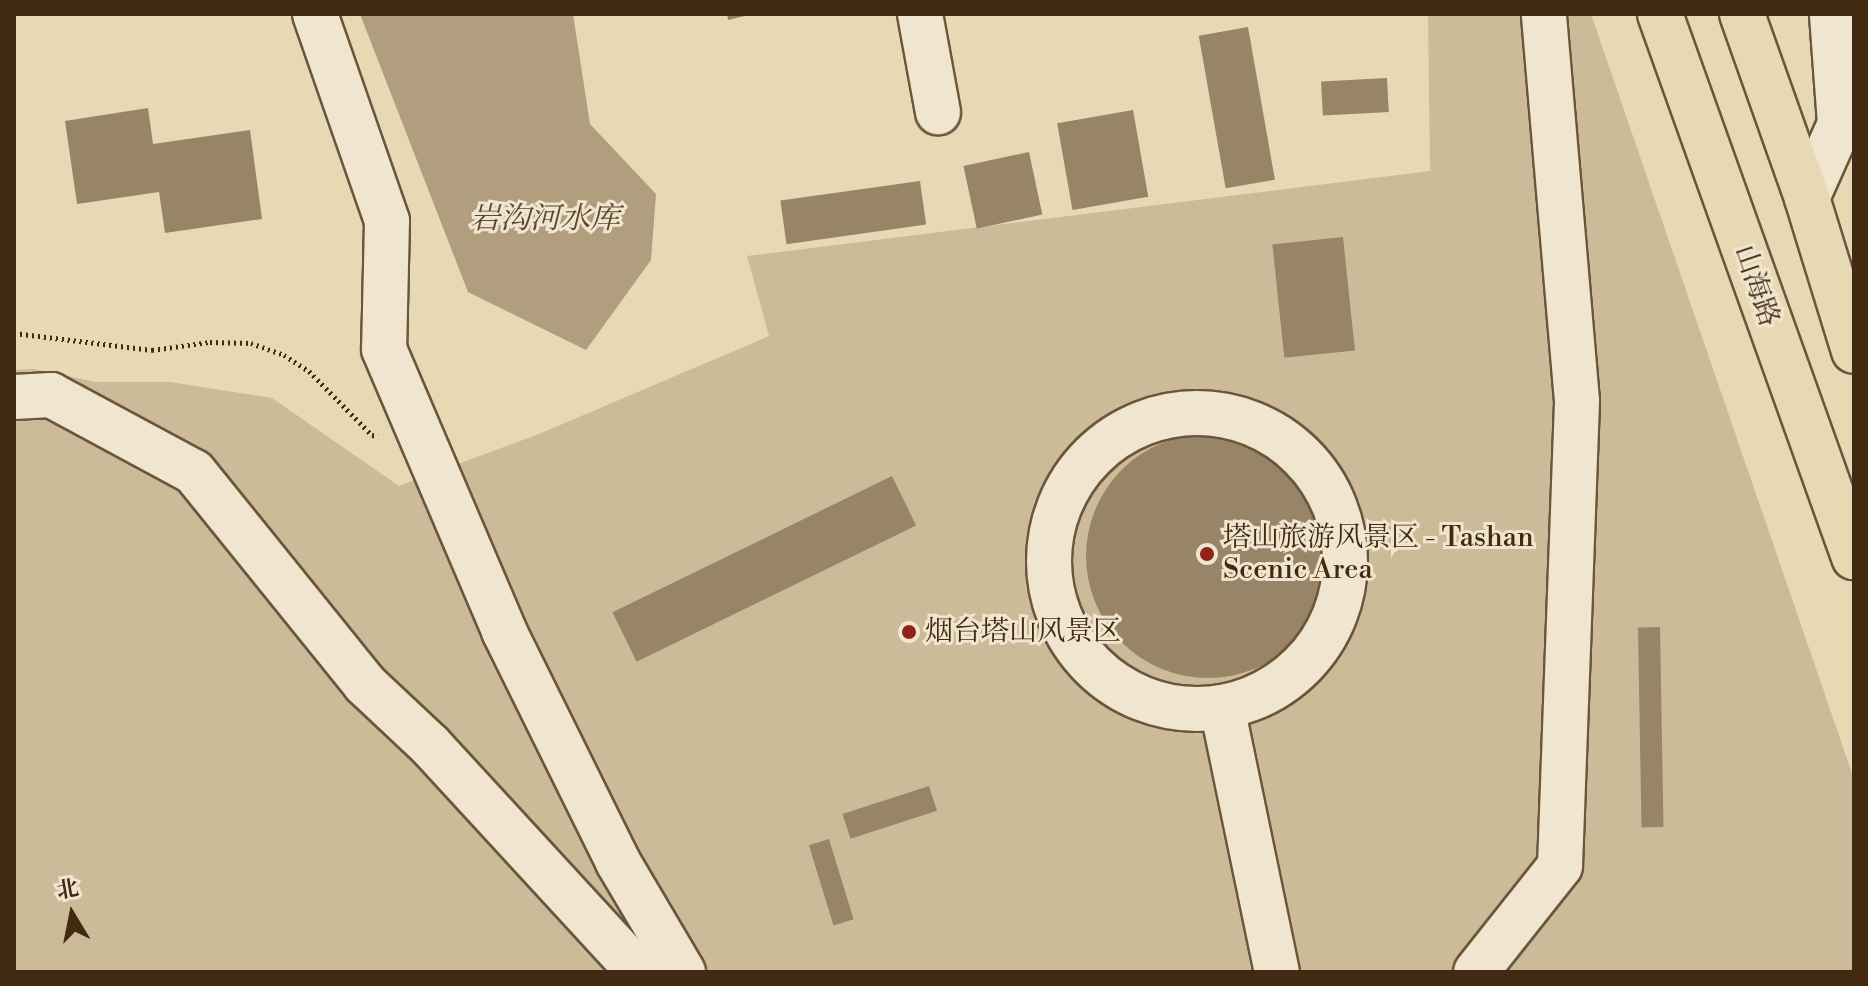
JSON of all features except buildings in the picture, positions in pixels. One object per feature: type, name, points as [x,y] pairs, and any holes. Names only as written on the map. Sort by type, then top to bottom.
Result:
[{"type":"main road","name":"山海路","points":[[1660,14],[1854,557]]},
{"type":"main road","points":[[1742,14],[1807,198],[1854,351]]},
{"type":"street","points":[[315,14],[387,221],[384,349],[504,631],[618,862],[683,972]]},
{"type":"street","points":[[920,14],[938,112]]},
{"type":"street","points":[[1476,972],[1560,866],[1577,401],[1544,14]]},
{"type":"street","points":[[1807,198],[1840,124],[1832,14]]},
{"type":"street","points":[[14,397],[51,395],[194,472],[365,684],[430,745],[639,972]]},
{"type":"street","points":[[1192,412],[1244,417],[1286,440],[1310,469],[1333,507],[1346,556],[1340,613],[1321,648],[1278,687],[1222,707],[1158,704],[1112,682],[1080,655],[1067,632],[1051,587],[1046,559],[1058,501],[1075,477],[1115,440],[1163,418],[1192,412]]},
{"type":"street","points":[[1222,707],[1277,972]]},
{"type":"path","points":[[14,333],[152,350],[210,342],[251,343],[284,355],[309,371],[372,435]]},
{"type":"shaded area","name":"烟台塔山风景区","points":[[1428,14],[1591,14],[1854,779],[1854,972],[14,972],[14,370],[34,369],[96,382],[170,382],[272,398],[399,486],[539,434],[769,336],[747,256],[1430,171]]},
{"type":"water","name":"岩沟河水库","points":[[360,14],[573,14],[590,124],[656,194],[651,260],[586,350],[468,292]]},
{"type":"place","name":"塔山旅游风景区 - Tashan Scenic Area","points":[[1207,554]]},
{"type":"place","name":"烟台塔山风景区","points":[[909,632]]}]
